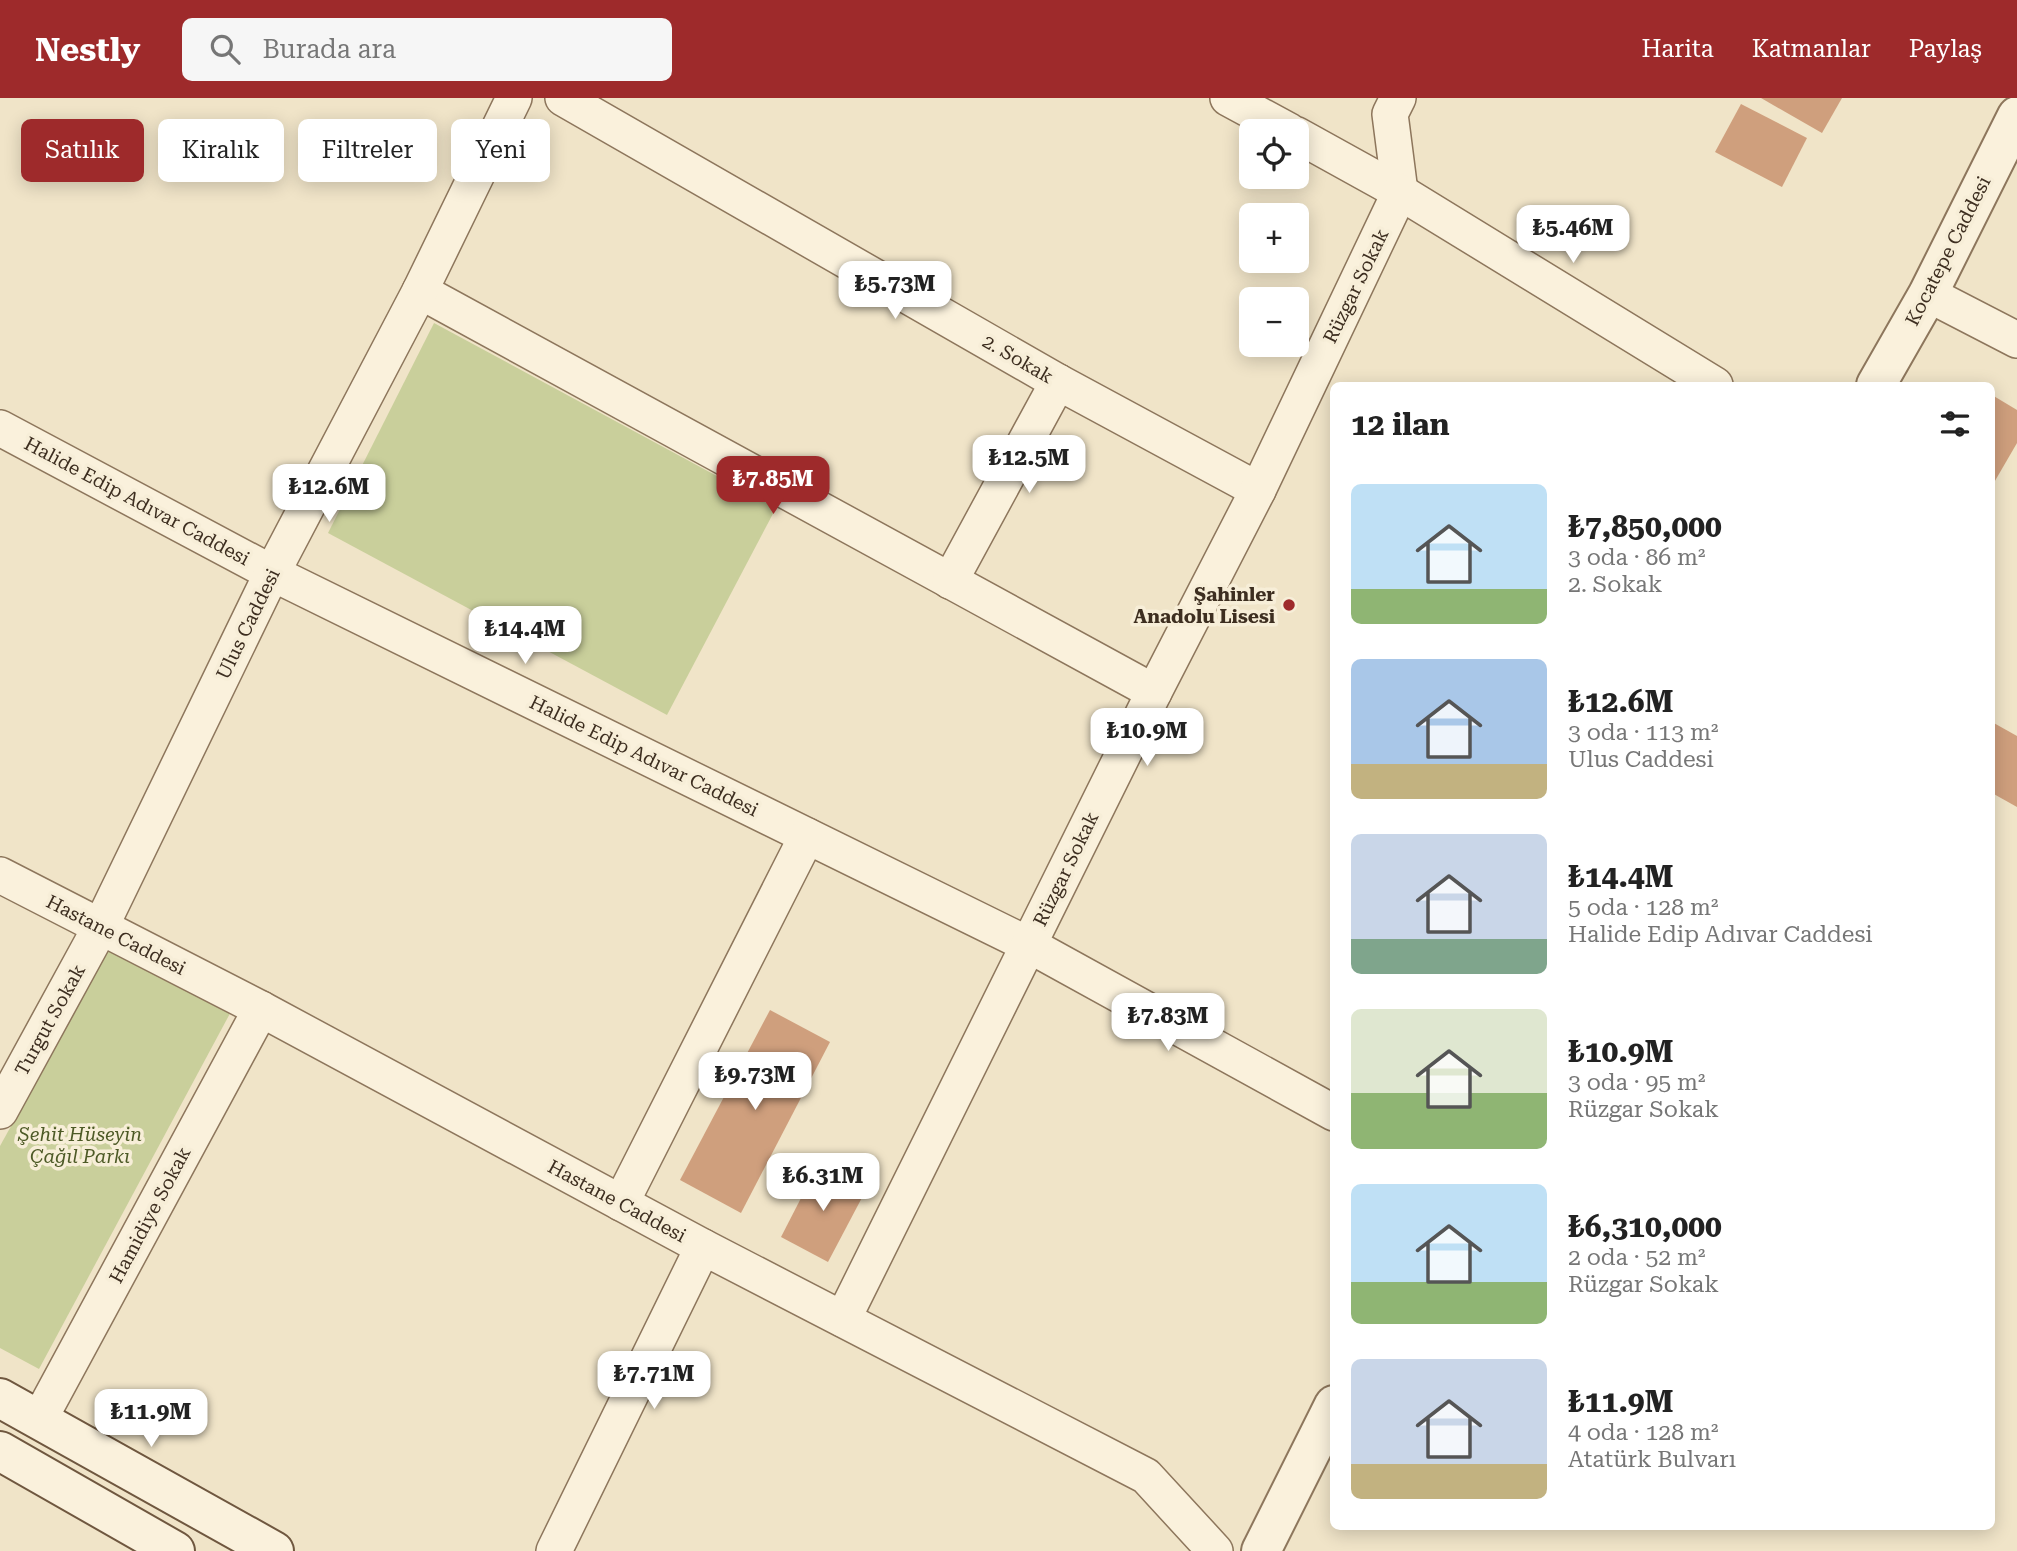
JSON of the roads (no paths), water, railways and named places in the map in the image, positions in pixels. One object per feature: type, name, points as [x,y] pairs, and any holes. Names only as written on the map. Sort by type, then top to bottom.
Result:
[{"type":"main road","name":"Kocatepe Caddesi","points":[[1878,382],[1928,294],[2017,116]]},
{"type":"main road","points":[[0,1398],[274,1551]]},
{"type":"main road","points":[[1261,1551],[1330,1413]]},
{"type":"main road","points":[[0,1451],[174,1551]]},
{"type":"street","name":"Ulus Caddesi","points":[[100,928],[272,573],[420,291],[513,98]]},
{"type":"street","name":"2. Sokak","points":[[563,98],[1058,382],[1258,490]]},
{"type":"street","points":[[1228,98],[1267,119]]},
{"type":"street","points":[[1398,98],[1390,114],[1401,192]]},
{"type":"street","points":[[1309,142],[1401,192],[1710,382]]},
{"type":"street","name":"Rüzgar Sokak","points":[[843,1319],[1154,692],[1258,490],[1401,192]]},
{"type":"street","points":[[420,291],[1154,692]]},
{"type":"street","points":[[1928,294],[2017,340]]},
{"type":"street","points":[[950,581],[1058,382]]},
{"type":"street","name":"Halide Edip Adıvar Caddesi","points":[[0,428],[272,573],[1029,945],[1330,1111]]},
{"type":"street","points":[[621,1203],[807,836]]},
{"type":"street","name":"Hastane Caddesi","points":[[0,875],[261,1009],[703,1247],[1146,1476],[1215,1551]]},
{"type":"street","name":"Turgut Sokak","points":[[0,1111],[100,928]]},
{"type":"street","name":"Hamidiye Sokak","points":[[39,1420],[261,1009]]},
{"type":"street","points":[[554,1551],[703,1247]]},
{"type":"place","name":"Şahinler Anadolu Lisesi","points":[[1289,605]]},
{"type":"park label","name":"Şehit Hüseyin Çağıl Parkı","points":[[80,1145]]}]
